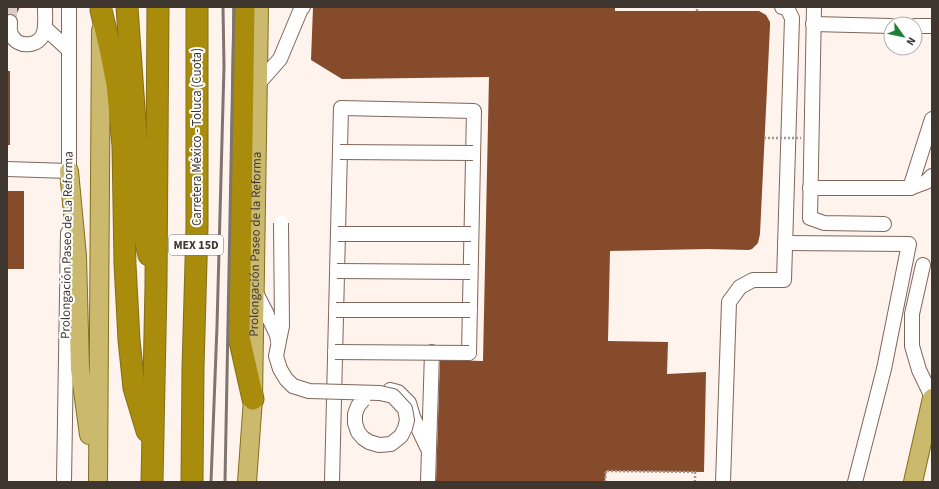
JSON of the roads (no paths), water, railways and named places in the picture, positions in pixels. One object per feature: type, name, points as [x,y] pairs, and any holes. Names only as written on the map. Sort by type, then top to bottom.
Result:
[{"type":"highway","points":[[127,7],[142,226],[156,285]]},
{"type":"highway","name":"MEX 15D","points":[[152,482],[156,285],[158,7]]},
{"type":"highway","name":"Carretera México - Toluca (Cuota)","points":[[192,482],[193,368],[197,227],[197,7]]},
{"type":"highway","points":[[244,7],[239,337],[253,399]]},
{"type":"highway","points":[[101,9],[117,84],[123,146],[125,264],[129,340],[134,388],[153,451]]},
{"type":"main road","name":"Prolongación Paseo de la Reforma","points":[[247,482],[253,399],[259,7]]},
{"type":"main road","points":[[97,482],[101,9]]},
{"type":"main road","points":[[69,171],[77,256],[80,369],[97,482]]},
{"type":"main road","points":[[913,482],[932,397]]},
{"type":"street","points":[[10,22],[10,32],[15,40],[22,44],[37,42],[42,36],[45,28],[45,7]]},
{"type":"street","name":"Prolongación Paseo de La Reforma","points":[[64,482],[69,171],[69,7]]},
{"type":"street","points":[[257,85],[280,59],[303,7]]},
{"type":"street","points":[[723,482],[729,302],[740,287],[753,280],[784,280],[792,18],[786,8],[782,7]]},
{"type":"street","points":[[814,7],[810,218],[824,223],[884,220]]},
{"type":"street","points":[[813,24],[883,26]]},
{"type":"street","points":[[45,28],[69,50]]},
{"type":"street","points":[[332,482],[335,352],[336,310],[341,108],[474,110],[469,353],[335,352]]},
{"type":"street","points":[[910,188],[932,119]]},
{"type":"street","points":[[340,152],[473,153]]},
{"type":"street","points":[[7,169],[69,171]]},
{"type":"street","points":[[810,188],[910,188],[926,182],[932,176]]},
{"type":"street","points":[[281,223],[282,326],[276,356],[280,369],[286,379],[293,386],[309,391],[380,393],[393,396],[405,409],[407,420],[406,428],[401,436],[390,444],[379,445],[368,442],[363,438],[358,432],[355,423],[355,414],[362,399]]},
{"type":"street","points":[[338,234],[471,234]]},
{"type":"street","points":[[785,243],[909,244],[884,369],[856,482]]},
{"type":"street","points":[[923,265],[912,314],[912,346],[919,370],[932,397]]},
{"type":"street","points":[[337,271],[470,272]]},
{"type":"street","points":[[255,291],[278,335],[279,353],[285,371],[295,385],[307,388],[389,391],[404,400],[411,411],[412,427],[409,435],[392,450],[377,451],[362,445],[354,434],[351,418],[353,411],[356,404],[369,392],[380,388],[398,392],[409,403],[427,455]]},
{"type":"street","points":[[336,310],[470,310]]},
{"type":"street","points":[[428,482],[427,455],[432,352]]},
{"type":"tunnel","points":[[10,7],[10,22]]},
{"type":"railway","points":[[211,482],[224,66],[223,7]]},
{"type":"railway","points":[[225,482],[234,7]]}]
